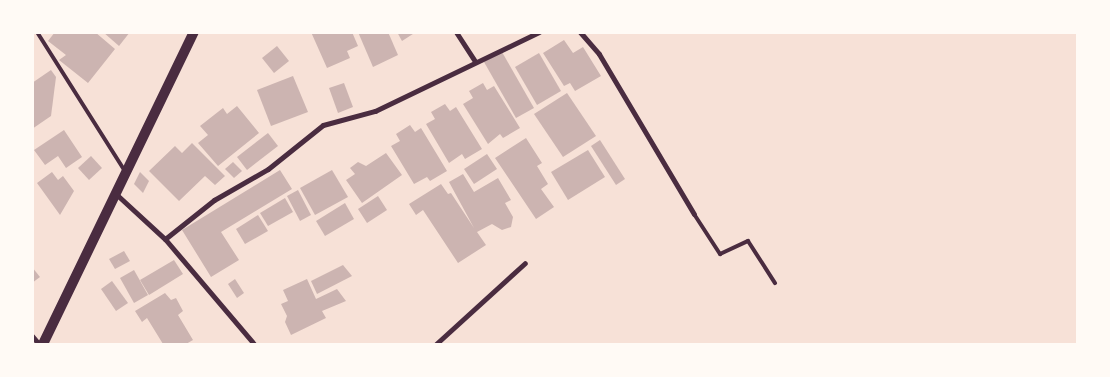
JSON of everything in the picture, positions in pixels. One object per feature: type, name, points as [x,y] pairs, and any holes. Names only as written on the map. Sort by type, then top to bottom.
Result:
[{"type":"main road","points":[[43,344],[194,32]]},
{"type":"street","points":[[456,32],[475,61]]},
{"type":"street","points":[[165,239],[214,200],[268,169],[322,125],[375,110],[539,32]]},
{"type":"street","points":[[580,32],[599,54],[694,214]]},
{"type":"street","points":[[116,194],[165,239],[254,344]]},
{"type":"street","points":[[436,344],[525,263]]},
{"type":"street","points":[[32,336],[39,344]]},
{"type":"lane","points":[[37,32],[126,173]]},
{"type":"lane","points":[[694,214],[720,254],[748,241],[775,283]]},
{"type":"building","points":[[55,32],[95,32],[115,49],[88,83],[59,60],[66,55],[48,41]]},
{"type":"building","points":[[103,32],[130,32],[119,46]]},
{"type":"building","points":[[311,32],[352,32],[358,46],[347,51],[350,58],[327,68]]},
{"type":"building","points":[[358,32],[388,32],[398,55],[373,67]]},
{"type":"building","points":[[397,32],[416,32],[402,41]]},
{"type":"building","points":[[564,40],[573,53],[583,47],[601,76],[575,91],[570,83],[564,86],[543,53]]},
{"type":"building","points":[[277,46],[289,61],[274,73],[262,58]]},
{"type":"building","points":[[502,52],[534,108],[516,118],[484,62]]},
{"type":"building","points":[[539,53],[561,91],[537,105],[515,67]]},
{"type":"building","points":[[51,70],[56,77],[51,116],[32,129],[32,83]]},
{"type":"building","points":[[293,76],[308,112],[271,126],[257,90]]},
{"type":"building","points":[[344,83],[353,107],[338,113],[329,88]]},
{"type":"building","points":[[483,83],[487,90],[494,86],[520,128],[503,138],[500,134],[488,144],[463,104],[473,98],[469,91]]},
{"type":"building","points":[[567,93],[596,136],[563,157],[534,114]]},
{"type":"building","points":[[445,104],[450,111],[456,107],[482,149],[465,159],[462,154],[449,163],[426,124],[435,119],[431,112]]},
{"type":"building","points":[[237,106],[259,133],[218,166],[198,143],[208,135],[200,126],[223,108],[227,114]]},
{"type":"building","points":[[410,125],[415,132],[421,128],[447,171],[430,181],[427,177],[414,184],[391,146],[400,141],[396,134]]},
{"type":"building","points":[[64,130],[82,157],[66,168],[58,156],[45,165],[34,150]]},
{"type":"building","points":[[268,133],[278,146],[247,170],[237,157]]},
{"type":"building","points":[[526,138],[542,163],[537,166],[548,184],[541,189],[554,207],[536,219],[495,158]]},
{"type":"building","points":[[600,140],[625,179],[616,185],[591,146]]},
{"type":"building","points":[[192,143],[225,176],[215,185],[205,176],[179,201],[149,171],[175,146],[182,153]]},
{"type":"building","points":[[588,150],[605,177],[568,200],[551,172]]},
{"type":"building","points":[[386,153],[402,175],[362,203],[346,180],[355,174],[350,168],[358,162],[366,166]]},
{"type":"building","points":[[487,154],[497,169],[474,184],[464,169]]},
{"type":"building","points":[[91,156],[102,168],[89,180],[78,168]]},
{"type":"building","points":[[233,162],[242,171],[234,178],[225,169]]},
{"type":"building","points":[[280,170],[292,189],[221,232],[239,260],[211,277],[182,230]]},
{"type":"building","points":[[332,170],[348,197],[315,215],[300,188]]},
{"type":"building","points":[[52,172],[58,180],[63,176],[74,191],[60,215],[37,183]]},
{"type":"building","points":[[140,172],[149,181],[143,193],[134,184]]},
{"type":"building","points":[[463,174],[474,192],[498,178],[511,200],[505,203],[513,217],[511,227],[502,230],[492,224],[477,232],[486,245],[458,263],[423,210],[416,215],[409,204],[441,184],[448,194],[451,193],[474,228],[449,182]]},
{"type":"building","points":[[298,190],[311,215],[300,221],[287,196]]},
{"type":"building","points":[[378,196],[387,210],[367,223],[358,209]]},
{"type":"building","points":[[285,198],[293,212],[268,226],[260,213]]},
{"type":"building","points":[[345,203],[354,219],[325,236],[316,221]]},
{"type":"building","points":[[258,215],[268,231],[245,244],[236,229]]},
{"type":"building","points":[[124,251],[130,261],[115,269],[109,259]]},
{"type":"building","points":[[174,260],[183,274],[149,295],[140,280]]},
{"type":"building","points":[[343,265],[352,276],[317,294],[311,281]]},
{"type":"building","points":[[32,267],[40,277],[32,283]]},
{"type":"building","points":[[134,270],[148,295],[134,303],[120,278]]},
{"type":"building","points":[[235,279],[244,293],[237,298],[228,284]]},
{"type":"building","points":[[307,279],[316,299],[337,289],[346,301],[322,311],[326,318],[291,335],[285,322],[287,316],[281,304],[288,301],[283,290]]},
{"type":"building","points":[[112,281],[128,303],[116,311],[101,289]]},
{"type":"building","points":[[165,293],[171,300],[176,298],[183,311],[178,315],[193,340],[186,344],[163,344],[147,318],[142,322],[135,311]]}]
